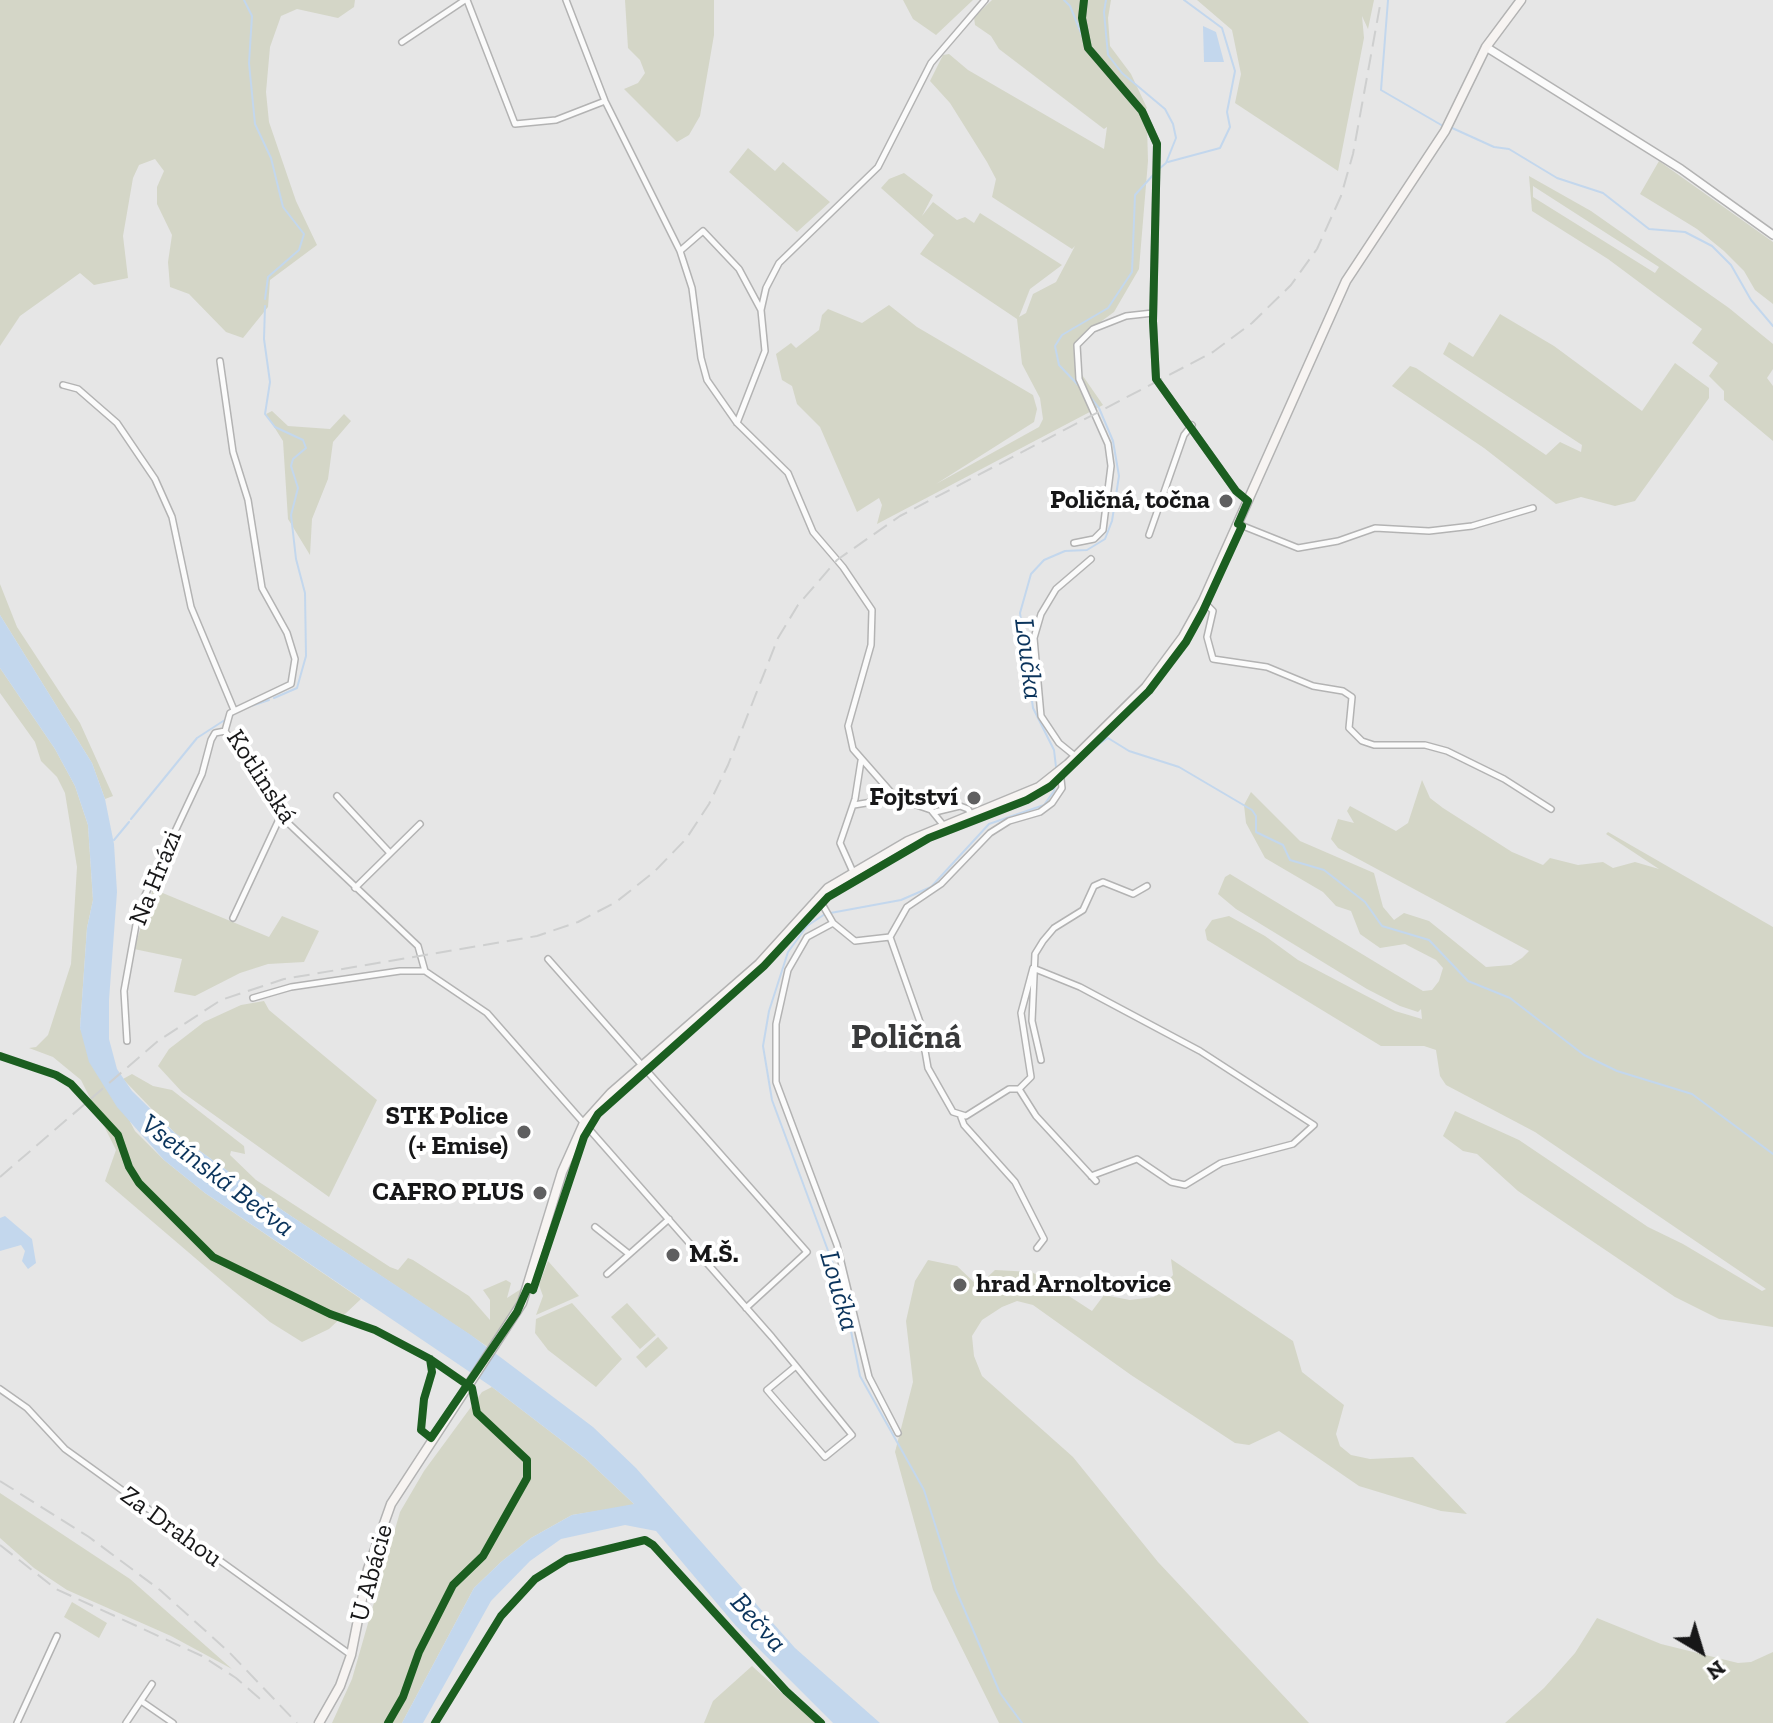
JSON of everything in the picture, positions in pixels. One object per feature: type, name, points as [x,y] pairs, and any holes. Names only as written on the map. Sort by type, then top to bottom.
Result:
[{"type":"main road","points":[[584,1123],[642,1066],[759,964],[818,897],[853,872],[944,826],[1024,795],[1060,771],[1158,672],[1203,601],[1346,281],[1445,131],[1486,47],[1521,0]]},
{"type":"main road","name":"U Abácie","points":[[320,1721],[351,1655],[368,1569],[391,1504],[501,1337],[525,1295],[562,1172],[584,1123]]},
{"type":"street","points":[[402,42],[466,0],[515,124],[541,124],[605,101]]},
{"type":"street","points":[[566,0],[605,101],[680,251],[692,288],[707,380],[737,423],[788,473],[813,532],[843,567],[872,610],[871,645],[848,726],[853,749],[896,798],[934,813],[944,826]]},
{"type":"street","points":[[737,423],[765,351],[761,310],[766,288],[779,263],[878,167],[931,63],[985,0]]},
{"type":"street","points":[[1084,0],[1082,18],[1088,48],[1142,111],[1154,134],[1158,154],[1153,313],[1156,379],[1166,398],[1192,425],[1236,491],[1248,501]]},
{"type":"street","points":[[1486,47],[1681,169],[1773,235]]},
{"type":"street","points":[[680,251],[703,231],[739,269],[761,310]]},
{"type":"street","points":[[1074,543],[1094,539],[1103,530],[1111,466],[1108,444],[1079,379],[1077,345],[1093,329],[1126,316],[1153,313]]},
{"type":"street","name":"Kotlinská","points":[[220,361],[233,452],[248,500],[262,588],[287,633],[295,659],[291,684],[234,710],[226,719],[225,731],[281,815],[418,946],[425,971]]},
{"type":"street","points":[[63,385],[78,389],[104,411],[139,451],[165,500],[191,607],[234,710]]},
{"type":"street","points":[[1149,535],[1183,438],[1192,425]]},
{"type":"street","points":[[1238,524],[1298,548],[1338,541],[1375,528],[1429,531],[1472,526],[1533,508]]},
{"type":"street","points":[[1076,756],[1059,743],[1041,716],[1034,638],[1041,614],[1056,589],[1091,559]]},
{"type":"street","points":[[1203,601],[1213,611],[1207,637],[1213,659],[1267,667],[1313,686],[1343,691],[1352,697],[1349,728],[1362,741],[1374,745],[1425,745],[1447,751],[1504,779],[1551,809]]},
{"type":"street","name":"Na Hrázi","points":[[127,1041],[124,991],[139,908],[202,774],[211,740],[215,733],[225,731]]},
{"type":"street","points":[[853,872],[840,843],[861,761]]},
{"type":"street","points":[[1037,1248],[1044,1239],[1015,1182],[943,1099],[928,1068],[920,1022],[890,937],[907,907],[941,884],[990,833],[1009,821],[1040,812],[1052,803],[1062,788],[1060,771]]},
{"type":"street","points":[[337,796],[390,853]]},
{"type":"street","points":[[852,805],[896,798]]},
{"type":"street","points":[[934,813],[960,806],[972,816]]},
{"type":"street","points":[[233,918],[281,815]]},
{"type":"street","points":[[354,888],[420,824]]},
{"type":"street","points":[[961,1117],[1009,1089],[1019,1089],[1031,1077],[1021,1013],[1035,954],[1043,941],[1054,928],[1083,910],[1094,886],[1103,882],[1133,894],[1147,886]]},
{"type":"street","points":[[818,897],[832,920],[855,941],[890,937]]},
{"type":"street","points":[[832,920],[807,937],[788,970],[776,1024],[776,1082],[837,1245],[869,1377],[898,1433]]},
{"type":"street","points":[[548,959],[807,1252],[746,1308]]},
{"type":"street","points":[[1033,968],[1032,1021],[1041,1060]]},
{"type":"street","points":[[1019,1089],[1036,1116],[1094,1178],[1137,1159],[1171,1182],[1185,1185],[1221,1163],[1293,1144],[1314,1125],[1200,1051],[1080,987],[1033,968]]},
{"type":"street","points":[[253,998],[291,987],[400,971],[425,971],[482,1008],[669,1219],[796,1366],[852,1435],[825,1457],[767,1390],[796,1366]]},
{"type":"street","points":[[607,1274],[669,1219]]},
{"type":"street","points":[[595,1227],[629,1254]]},
{"type":"street","name":"Za Drahou","points":[[0,1389],[27,1408],[65,1449],[351,1655]]},
{"type":"street","points":[[17,1723],[57,1636]]},
{"type":"street","points":[[126,1723],[152,1684]]},
{"type":"street","points":[[141,1701],[173,1723]]},
{"type":"shaded area","points":[[0,0],[355,0],[354,7],[338,18],[297,9],[281,16],[270,47],[266,92],[269,122],[296,201],[317,245],[270,280],[268,307],[243,338],[226,332],[189,294],[170,287],[168,262],[172,235],[157,204],[157,187],[164,171],[155,159],[139,165],[133,178],[123,236],[128,278],[94,285],[80,273],[20,316],[0,346]]},
{"type":"shaded area","points":[[625,0],[714,0],[714,35],[700,116],[689,135],[677,142],[624,89],[638,83],[645,73],[640,60],[628,48]]},
{"type":"shaded area","points":[[903,0],[973,0],[936,35],[913,19]]},
{"type":"shaded area","points":[[992,0],[1111,0],[1108,18],[1110,46],[1131,74],[1147,108],[1141,114],[1147,126],[1148,161],[1139,269],[1114,312],[1080,337],[1074,348],[1076,366],[1103,405],[877,524],[882,505],[879,498],[857,512],[820,427],[797,404],[792,386],[782,380],[776,354],[791,343],[796,348],[819,330],[822,315],[828,309],[862,323],[889,305],[917,327],[1033,395],[1037,409],[1034,422],[936,484],[1039,427],[1043,419],[1040,398],[1022,364],[1017,319],[920,254],[934,235],[881,188],[889,179],[904,173],[933,195],[922,216],[933,202],[957,220],[965,217],[974,223],[980,213],[1062,265],[1030,289],[1019,317],[1026,313],[1033,294],[1056,282],[1075,246],[1072,249],[992,197],[996,179],[987,162],[950,103],[930,81],[943,55],[949,54],[968,70],[1104,149],[1107,127],[1104,129],[999,49],[991,36],[975,25],[974,17]]},
{"type":"shaded area","points":[[1197,0],[1374,0],[1368,29],[1362,16],[1364,38],[1338,171],[1235,103],[1241,74],[1232,30]]},
{"type":"shaded area","points":[[748,148],[775,171],[783,162],[830,202],[797,232],[729,172]]},
{"type":"shaded area","points":[[1659,161],[1773,242],[1773,304],[1755,290],[1744,271],[1724,251],[1697,229],[1640,194]]},
{"type":"shaded area","points":[[1529,176],[1591,211],[1729,308],[1773,344],[1773,369],[1767,378],[1773,386],[1773,441],[1724,400],[1724,391],[1709,376],[1718,363],[1692,343],[1702,329],[1608,259],[1532,211]],"holes":[[[1533,186],[1659,267],[1655,273],[1533,197]]]},
{"type":"shaded area","points":[[1500,314],[1554,346],[1642,411],[1675,363],[1709,388],[1709,398],[1635,501],[1615,506],[1581,497],[1556,504],[1484,448],[1392,386],[1410,366],[1416,368],[1546,455],[1560,442],[1581,452],[1582,445],[1443,354],[1449,342],[1473,357]]},
{"type":"shaded area","points":[[272,411],[288,426],[330,429],[344,414],[351,421],[333,442],[328,479],[312,519],[310,555],[288,519],[283,441],[266,414]]},
{"type":"shaded area","points":[[0,584],[17,627],[80,723],[113,796],[105,799],[92,763],[0,615]]},
{"type":"shaded area","points":[[0,668],[55,749],[75,786],[88,825],[93,900],[87,928],[80,1028],[135,1131],[164,1160],[205,1193],[361,1299],[329,1329],[302,1342],[270,1322],[105,1181],[116,1150],[81,1080],[53,1057],[29,1048],[36,1047],[48,1035],[71,964],[77,867],[65,793],[57,777],[41,761],[35,742],[0,693]]},
{"type":"shaded area","points":[[1422,780],[1430,798],[1443,808],[1512,852],[1543,865],[1550,858],[1578,865],[1603,862],[1613,868],[1635,862],[1659,869],[1606,834],[1608,832],[1773,927],[1773,1327],[1719,1319],[1675,1297],[1518,1191],[1477,1154],[1463,1151],[1443,1136],[1455,1111],[1519,1140],[1648,1227],[1762,1291],[1766,1289],[1535,1132],[1446,1085],[1440,1076],[1436,1050],[1424,1046],[1381,1046],[1207,940],[1205,930],[1212,920],[1229,916],[1265,936],[1298,960],[1395,1011],[1422,1019],[1421,1009],[1418,1012],[1400,1006],[1367,989],[1236,909],[1218,894],[1225,877],[1230,874],[1423,991],[1432,990],[1443,968],[1436,960],[1405,944],[1380,948],[1360,934],[1351,911],[1336,906],[1323,892],[1265,858],[1246,823],[1244,805],[1251,792],[1300,841],[1374,873],[1383,907],[1394,920],[1404,913],[1429,921],[1486,967],[1511,965],[1522,958],[1529,951],[1338,848],[1331,839],[1338,819],[1354,823],[1347,811],[1350,806],[1396,831],[1408,823]]},
{"type":"shaded area","points":[[153,889],[269,937],[282,916],[319,931],[304,962],[268,964],[240,973],[195,996],[174,992],[182,959],[134,949]]},
{"type":"shaded area","points":[[264,1001],[269,1010],[377,1100],[329,1197],[182,1092],[158,1066],[169,1049],[204,1022],[241,1005]]},
{"type":"shaded area","points":[[132,1074],[153,1086],[172,1090],[244,1146],[245,1154],[231,1151],[230,1155],[256,1180],[390,1267],[398,1270],[408,1258],[413,1260],[469,1296],[490,1320],[490,1300],[483,1290],[506,1280],[511,1283],[507,1298],[521,1289],[518,1302],[488,1347],[282,1210],[175,1133],[123,1079]]},
{"type":"shaded area","points":[[1171,1259],[1293,1341],[1302,1372],[1344,1405],[1336,1434],[1340,1446],[1351,1455],[1370,1459],[1413,1457],[1467,1514],[1441,1511],[1359,1486],[1279,1431],[1249,1445],[1235,1443],[1131,1375],[1033,1305],[1017,1301],[1002,1307],[982,1320],[972,1336],[974,1356],[982,1376],[1073,1457],[1158,1562],[1309,1723],[999,1723],[933,1590],[895,1452],[913,1382],[906,1321],[915,1281],[928,1260],[957,1266],[978,1286],[995,1270],[1032,1272],[1092,1311],[1104,1295],[1130,1300],[1154,1297],[1173,1275]]},
{"type":"shaded area","points":[[548,1261],[579,1296],[536,1315],[543,1296],[539,1285]]},
{"type":"shaded area","points":[[572,1303],[622,1359],[596,1387],[548,1350],[535,1333],[536,1319]]},
{"type":"shaded area","points":[[627,1303],[656,1335],[640,1349],[611,1317]]},
{"type":"shaded area","points":[[658,1337],[668,1348],[646,1368],[636,1357]]},
{"type":"shaded area","points":[[492,1387],[586,1459],[635,1505],[572,1515],[531,1538],[501,1562],[474,1588],[402,1723],[332,1723],[352,1679],[400,1512],[424,1471],[482,1392]]},
{"type":"shaded area","points":[[0,1493],[130,1579],[232,1669],[171,1636],[67,1590],[34,1568],[0,1538]]},
{"type":"shaded area","points":[[72,1602],[107,1623],[99,1638],[64,1617]]},
{"type":"shaded area","points":[[1597,1618],[1661,1644],[1738,1663],[1751,1662],[1773,1652],[1773,1723],[1505,1723],[1544,1688],[1575,1653]]},
{"type":"shaded area","points":[[752,1666],[815,1723],[704,1723],[713,1701]]},
{"type":"water","points":[[1203,26],[1216,32],[1224,62],[1204,62]]},
{"type":"water","points":[[0,615],[92,763],[105,799],[114,844],[117,892],[109,1039],[117,1069],[132,1091],[175,1133],[282,1210],[471,1335],[593,1427],[636,1468],[795,1648],[880,1723],[833,1723],[736,1626],[656,1531],[625,1525],[561,1539],[530,1561],[491,1601],[423,1723],[402,1723],[474,1588],[501,1562],[531,1538],[572,1515],[634,1504],[586,1459],[492,1387],[205,1193],[164,1160],[117,1107],[89,1062],[80,1028],[87,928],[93,900],[88,825],[75,786],[55,749],[0,668]]},
{"type":"water","points":[[5,1216],[32,1239],[36,1263],[28,1269],[22,1261],[25,1251],[21,1245],[0,1251],[0,1218]]},
{"type":"waterway","points":[[244,0],[252,16],[249,63],[255,124],[271,158],[283,207],[304,234],[299,250],[268,277],[265,299]]},
{"type":"waterway","points":[[1064,0],[1070,6],[1086,45]]},
{"type":"waterway","name":"Loučka","points":[[1106,0],[1104,12],[1108,55],[1122,73],[1165,109],[1173,124],[1176,138],[1166,163],[1159,169]]},
{"type":"waterway","points":[[1168,162],[1220,148],[1230,127],[1227,112],[1235,71],[1222,28],[1184,0]]},
{"type":"waterway","points":[[1388,0],[1381,90],[1443,126]]},
{"type":"waterway","points":[[1450,127],[1494,147],[1509,149],[1557,178],[1603,193],[1649,229],[1685,232],[1712,246],[1731,265],[1751,300],[1773,326]]},
{"type":"waterway","name":"Loučka","points":[[1080,387],[1059,365],[1055,346],[1062,335],[1108,308],[1132,272],[1135,195],[1154,174]]},
{"type":"waterway","points":[[265,306],[264,339],[270,382],[265,414],[275,427],[303,440],[306,448],[293,459],[291,466],[298,488],[291,515],[296,559],[305,593],[306,656],[297,688],[274,698]]},
{"type":"waterway","name":"Loučka","points":[[1056,767],[1054,750],[1033,708],[1020,613],[1031,574],[1044,560],[1065,551],[1087,550],[1105,539],[1112,521],[1119,476],[1113,441],[1099,408],[1088,394]]},
{"type":"waterway","points":[[251,706],[269,700]]},
{"type":"waterway","points":[[131,819],[197,738],[234,714]]},
{"type":"waterway","points":[[1084,754],[1108,738],[1129,751],[1179,767],[1252,810],[1256,816],[1256,832],[1283,845],[1290,860],[1324,870],[1365,902],[1382,926],[1429,940],[1468,981],[1510,998],[1584,1055],[1617,1071],[1692,1094],[1773,1154]]},
{"type":"waterway","name":"Loučka","points":[[1022,1723],[1000,1693],[956,1590],[924,1490],[860,1376],[843,1291],[772,1100],[763,1046],[769,1011],[788,952],[807,926],[825,914],[901,900],[931,887],[989,824],[1044,805],[1054,791],[1056,778]]},
{"type":"waterway","points":[[114,840],[129,822]]},
{"type":"railway","points":[[0,1177],[158,1041],[221,1000],[284,979],[537,936],[578,922],[616,902],[654,872],[686,839],[709,804],[728,765],[778,638],[798,605],[837,560],[900,516],[1213,352],[1252,323],[1291,285],[1317,249],[1341,196],[1353,154],[1381,0]]},
{"type":"railway","points":[[0,1481],[89,1537],[160,1590],[229,1652],[297,1723]]},
{"type":"railway","points":[[0,1545],[56,1589],[202,1656],[236,1678],[266,1704]]},
{"type":"cycle path","points":[[430,1359],[432,1372],[424,1399],[421,1430],[431,1438],[517,1312],[528,1287],[533,1290],[584,1137],[598,1114],[764,966],[828,897],[929,838],[1027,800],[1051,786],[1149,691],[1186,642],[1203,611],[1242,526],[1238,524],[1248,501],[1236,491],[1156,379],[1153,321],[1157,144],[1142,111],[1088,48],[1082,18],[1084,0]]},
{"type":"cycle path","points":[[0,1056],[56,1075],[71,1084],[118,1135],[129,1167],[139,1183],[213,1257],[330,1314],[375,1330],[430,1359],[472,1388],[477,1413],[527,1460],[527,1478],[483,1556],[453,1585],[419,1652],[403,1697],[388,1723]]},
{"type":"cycle path","points":[[435,1723],[501,1616],[535,1579],[567,1559],[645,1540],[653,1545],[786,1691],[821,1723]]},
{"type":"place","name":"Poličná, točna","points":[[1226,501]]},
{"type":"place","name":"Fojtství","points":[[974,798]]},
{"type":"place","name":"STK Police (+ Emise)","points":[[524,1132]]},
{"type":"place","name":"CAFRO PLUS","points":[[540,1193]]},
{"type":"place","name":"M.Š.","points":[[673,1255]]},
{"type":"place","name":"hrad Arnoltovice","points":[[960,1285]]},
{"type":"district","name":"Poličná","points":[[906,1038]]},
{"type":"water label","name":"Vsetínská Bečva","points":[[217,1176]]},
{"type":"water label","name":"Bečva","points":[[758,1623]]}]
